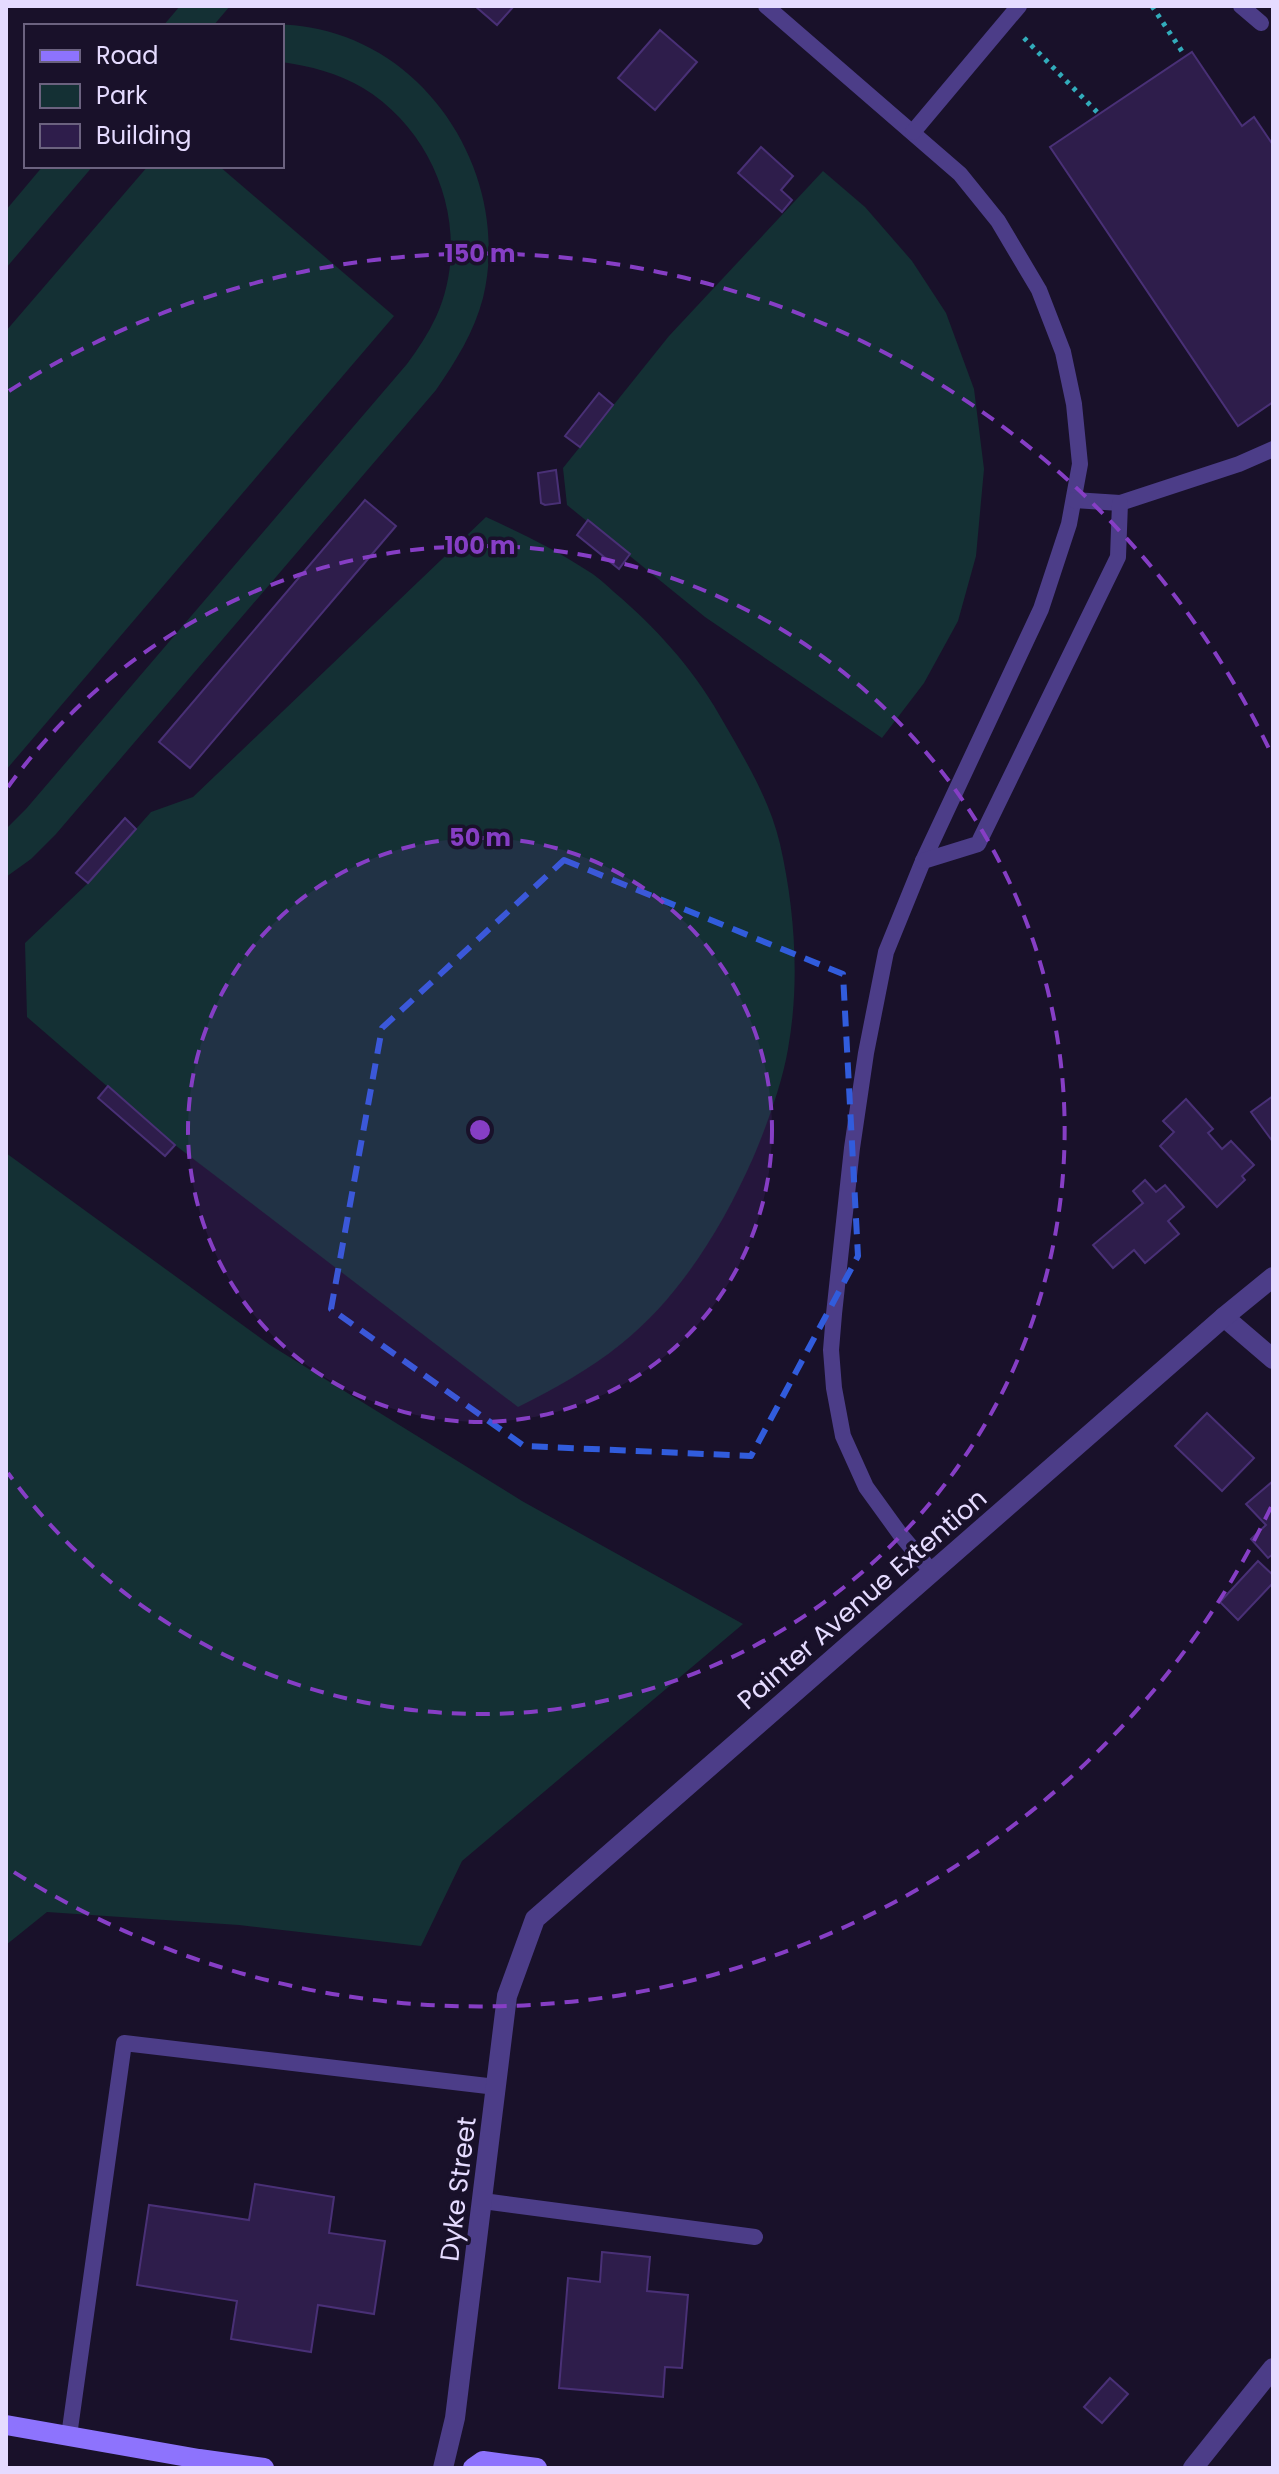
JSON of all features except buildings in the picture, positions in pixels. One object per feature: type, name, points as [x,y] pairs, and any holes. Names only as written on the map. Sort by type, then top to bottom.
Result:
[{"type":"main road","points":[[6,2425],[264,2468]]},
{"type":"main road","points":[[473,2468],[483,2461],[537,2468]]},
{"type":"street","name":"Painter Avenue Extention","points":[[535,1919],[1273,1277]]},
{"type":"street","points":[[1224,1317],[1273,1359]]},
{"type":"street","name":"Dyke Street","points":[[443,2468],[455,2418],[507,1996],[535,1919]]},
{"type":"street","points":[[1193,2468],[1273,2368]]},
{"type":"lane","points":[[766,6],[960,174],[998,221],[1039,290],[1063,352],[1074,404],[1080,464],[1069,524],[1041,609],[923,861],[886,952],[866,1053],[852,1148],[831,1350],[843,1436],[866,1487],[932,1572]]},
{"type":"lane","points":[[913,132],[1019,6]]},
{"type":"lane","points":[[1241,6],[1261,23]]},
{"type":"lane","points":[[1074,500],[1120,503],[1239,464],[1273,449]]},
{"type":"lane","points":[[923,861],[978,844],[1118,557],[1120,503]]},
{"type":"lane","points":[[69,2436],[124,2043],[496,2087]]},
{"type":"lane","points":[[483,2201],[755,2237]]},
{"type":"path","points":[[1152,6],[1185,56]]},
{"type":"path","points":[[1018,31],[1099,114]]},
{"type":"highlighted area","points":[[564,860],[843,974],[858,1256],[751,1456],[524,1446],[331,1309],[382,1028]]},
{"type":"green space","points":[[180,6],[230,6],[215,24],[165,24]]},
{"type":"green space","points":[[284,25],[310,27],[360,43],[398,65],[429,95],[455,130],[474,169],[486,211],[489,254],[483,298],[475,323],[436,390],[56,834],[31,859],[6,877],[6,829],[407,364],[436,317],[447,286],[451,254],[449,221],[442,189],[429,159],[412,132],[389,108],[363,88],[344,78],[284,62]]},
{"type":"green space","points":[[41,168],[91,168],[6,268],[6,210]]},
{"type":"green space","points":[[146,168],[221,168],[394,316],[6,770],[6,331]]},
{"type":"green space","points":[[823,171],[865,207],[912,261],[946,313],[974,389],[984,469],[976,556],[958,621],[924,683],[882,738],[705,617],[567,505],[563,468],[669,336]]},
{"type":"green space","points":[[486,517],[551,549],[597,577],[651,626],[678,656],[714,705],[764,797],[780,844],[792,920],[795,972],[792,1024],[782,1076],[753,1158],[714,1234],[681,1282],[642,1325],[584,1371],[518,1407],[175,1145],[27,1017],[25,943],[88,883],[151,812],[193,797]]},
{"type":"green space","points":[[6,1153],[270,1345],[522,1501],[743,1624],[462,1861],[421,1946],[239,1925],[47,1912],[6,1945]]}]
